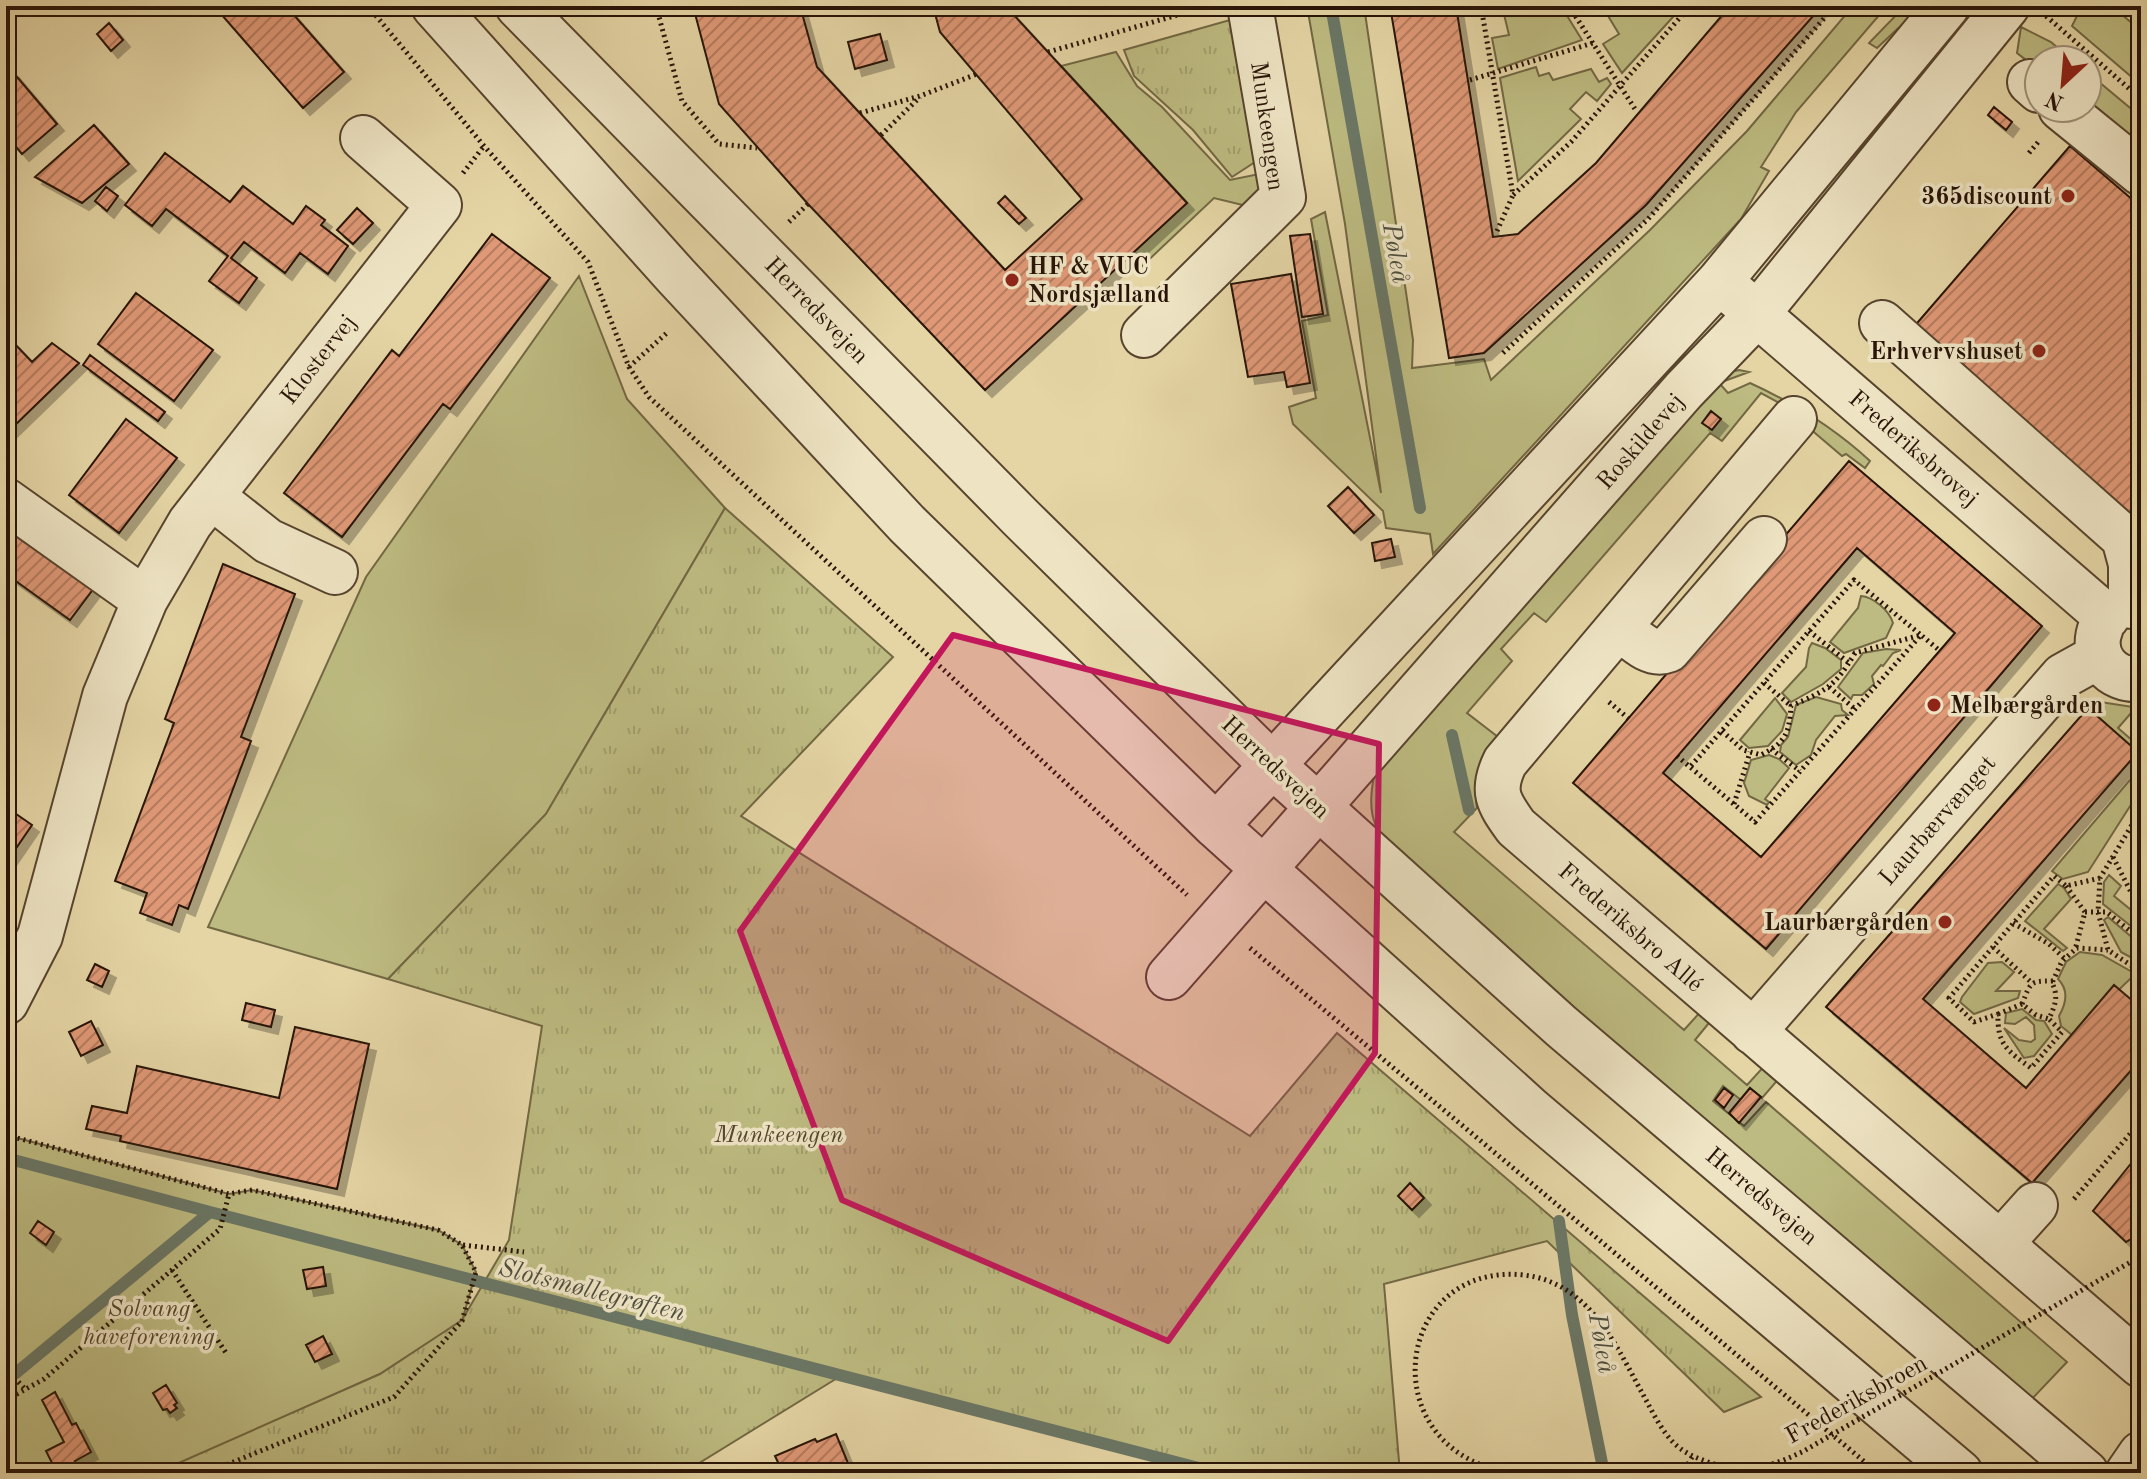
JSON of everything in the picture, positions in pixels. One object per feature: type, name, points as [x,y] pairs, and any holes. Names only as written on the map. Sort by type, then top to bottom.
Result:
[{"type":"street","points":[[434,6],[676,276],[907,524],[1216,826],[1531,1110],[1960,1473]]},
{"type":"street","name":"Herredsvejen","points":[[518,6],[1020,517],[1271,764],[1561,1026],[2086,1473]]},
{"type":"street","name":"Munkeengen","points":[[1144,335],[1283,197],[1250,6]]},
{"type":"street","name":"Roskildevej","points":[[1216,826],[1719,282],[1947,6]]},
{"type":"street","name":"Roskildevej","points":[[1169,977],[1684,390],[1757,314],[2023,8]]},
{"type":"street","points":[[2081,124],[2141,173]]},
{"type":"street","name":"Klostervej","points":[[6,1002],[40,936],[105,696],[145,600],[190,523],[439,205],[363,138]]},
{"type":"street","name":"Frederiksbrovej","points":[[1719,282],[2120,621],[2109,670],[2116,675],[2141,679]]},
{"type":"street","points":[[1882,323],[2124,538],[2131,564],[2120,621]]},
{"type":"street","name":"Frederiksbro Allé","points":[[1794,419],[1505,762],[1496,780],[1498,795],[1505,813],[1516,827],[2141,1365]]},
{"type":"street","points":[[211,496],[268,541],[335,572]]},
{"type":"street","points":[[6,501],[145,600]]},
{"type":"street","points":[[1620,628],[1648,649],[1660,653],[1668,650],[1764,539]]},
{"type":"street","name":"Laurbærvænget","points":[[1753,1032],[2063,676],[2120,621]]},
{"type":"street","points":[[2000,1244],[2035,1205]]},
{"type":"street","points":[[2128,1473],[2141,1456]]},
{"type":"path","points":[[368,6],[484,146],[588,262],[629,367],[649,397],[1173,883],[1878,1473]]},
{"type":"path","points":[[656,6],[682,101],[719,144],[757,148]]},
{"type":"path","points":[[1048,52],[1209,6]]},
{"type":"path","points":[[1481,6],[1513,195]]},
{"type":"path","points":[[1583,6],[1571,9],[1635,109]]},
{"type":"path","points":[[1497,231],[1513,195],[1571,142],[1690,6]]},
{"type":"path","points":[[1706,6],[1716,15]]},
{"type":"path","points":[[1503,353],[1648,219],[1835,6]]},
{"type":"path","points":[[2023,8],[2082,44],[2141,99]]},
{"type":"path","points":[[1470,80],[1593,43]]},
{"type":"path","points":[[860,113],[920,96],[977,74]]},
{"type":"path","points":[[881,135],[920,96]]},
{"type":"path","points":[[782,228],[808,204]]},
{"type":"path","points":[[629,367],[669,331]]},
{"type":"path","points":[[1690,767],[1854,580],[1940,651]]},
{"type":"path","points":[[1809,631],[1849,663]]},
{"type":"path","points":[[1791,706],[1829,687],[1855,653],[1921,635]]},
{"type":"path","points":[[1677,756],[1755,822],[1921,635]]},
{"type":"path","points":[[1764,683],[1791,706]]},
{"type":"path","points":[[1829,687],[1855,709]]},
{"type":"path","points":[[1722,731],[1743,750],[1761,755],[1779,745],[1790,724],[1791,706]]},
{"type":"path","points":[[1771,749],[1800,771]]},
{"type":"path","points":[[1734,804],[1750,752]]},
{"type":"path","points":[[2108,950],[2098,912],[2100,878],[2141,810]]},
{"type":"path","points":[[2113,856],[2135,900],[2141,903]]},
{"type":"path","points":[[2032,983],[2022,1004],[1974,1022],[1949,998],[2054,876],[2066,886],[2085,912]]},
{"type":"path","points":[[2066,886],[2100,878]]},
{"type":"path","points":[[2085,912],[2107,912],[2141,940]]},
{"type":"path","points":[[2049,1019],[2056,1003],[2057,992],[2053,981],[2064,958],[2074,950],[2085,912]]},
{"type":"path","points":[[2013,923],[2049,944],[2064,958]]},
{"type":"path","points":[[1993,947],[2032,983],[2053,981]]},
{"type":"path","points":[[2074,950],[2108,950],[2141,972]]},
{"type":"path","points":[[1998,1014],[1997,1026],[2005,1049],[2031,1068],[2062,1032],[2049,1019],[2036,1015],[2022,1004]]},
{"type":"path","points":[[2035,1205],[2055,1219],[2141,1121]]},
{"type":"path","points":[[6,1135],[229,1194],[252,1190],[438,1230],[462,1245],[524,1252]]},
{"type":"path","points":[[6,1400],[44,1379],[220,1229],[229,1194]]},
{"type":"path","points":[[6,1257],[17,1243]]},
{"type":"path","points":[[206,1473],[394,1397],[462,1321],[476,1272],[462,1245]]},
{"type":"path","name":"Frederiksbroen","points":[[1514,1473],[1490,1470],[1464,1459],[1445,1444],[1431,1426],[1416,1388],[1414,1362],[1419,1336],[1434,1311],[1456,1291],[1480,1277],[1512,1274],[1534,1277],[1578,1297],[1602,1321],[1658,1423],[1675,1445],[1692,1457],[1722,1467],[1740,1468],[1767,1466],[1791,1457],[2141,1256]]},
{"type":"path","points":[[172,1270],[226,1353]]},
{"type":"path","points":[[6,1369],[26,1390]]},
{"type":"path","points":[[1692,1457],[1688,1464],[1692,1473]]},
{"type":"path","points":[[1522,1473],[1600,1467],[1618,1473]]},
{"type":"highlighted area","points":[[953,635],[1379,744],[1375,1053],[1168,1341],[842,1200],[740,931]]},
{"type":"green space","points":[[1307,6],[1364,6],[1413,340],[1412,368],[1484,359],[1491,380],[1650,230],[1747,131],[1853,6],[1887,6],[1796,112],[1761,167],[1769,171],[1741,219],[1433,554],[1430,534],[1386,528],[1383,511],[1293,424],[1289,407],[1316,398],[1302,321],[1328,315],[1311,219],[1325,212],[1381,493],[1345,224]]},
{"type":"green space","points":[[1502,6],[1561,6],[1582,40],[1498,69],[1492,38],[1509,35]]},
{"type":"green space","points":[[1602,6],[1683,6],[1622,73],[1603,44],[1619,34]]},
{"type":"green space","points":[[1905,6],[1922,6],[1877,48],[1869,43]]},
{"type":"green space","points":[[2060,6],[2112,6],[2141,31],[2141,85],[2103,53],[2103,44],[2093,44],[2072,26],[2077,16]]},
{"type":"green space","points":[[1230,20],[1255,162],[1232,177],[1193,130],[1134,76],[1124,50]]},
{"type":"green space","points":[[2021,27],[2053,44],[2023,44],[2023,58],[2017,53]]},
{"type":"green space","points":[[1116,52],[1137,86],[1162,107],[1230,180],[1264,173],[1255,208],[1214,198],[1139,269],[1128,257],[1187,203],[1061,66]]},
{"type":"green space","points":[[1536,67],[1539,76],[1549,73],[1553,80],[1591,69],[1599,82],[1607,78],[1611,84],[1597,101],[1586,92],[1570,109],[1581,119],[1518,181],[1500,78]]},
{"type":"green space","points":[[2103,85],[2141,117],[2141,150],[2103,120]]},
{"type":"green space","points":[[579,276],[627,399],[725,508],[546,814],[388,979],[208,927],[366,577]]},
{"type":"green space","points":[[1739,370],[1749,372],[1719,383],[1728,393],[1750,383],[1828,427],[1870,461],[1865,468],[1846,454],[1842,456],[1781,404],[1761,393],[1722,441],[1710,433],[1546,622],[1534,613],[1501,649],[1512,661],[1467,713],[1498,737],[1480,771],[1476,788],[1477,808],[1454,832],[1684,1030],[1703,1009],[1713,1018],[1695,1040],[1747,1085],[1767,1063],[1782,1075],[1762,1098],[1750,1088],[1741,1100],[1723,1086],[1713,1101],[1744,1126],[1766,1102],[2067,1362],[2029,1402],[1396,859],[1380,835],[1372,815],[1376,765],[1714,376]]},
{"type":"green space","name":"Munkeengen","points":[[725,508],[893,657],[741,816],[1250,1136],[1337,1033],[1761,1397],[1724,1412],[1547,1241],[1384,1284],[1400,1473],[1218,1473],[839,1377],[683,1473],[156,1473],[380,1374],[462,1320],[509,1240],[542,1026],[388,979],[546,814]]},
{"type":"green space","points":[[1861,596],[1880,605],[1893,623],[1886,638],[1844,653],[1830,642],[1858,608]]},
{"type":"green space","points":[[1812,643],[1841,660],[1841,669],[1823,684],[1791,702],[1782,693],[1806,667]]},
{"type":"green space","points":[[1901,650],[1881,665],[1872,676],[1874,684],[1862,695],[1853,695],[1851,699],[1838,687],[1863,653]]},
{"type":"green space","points":[[1816,697],[1841,704],[1848,715],[1835,716],[1816,740],[1811,755],[1796,765],[1780,752],[1781,745],[1788,737],[1796,705]]},
{"type":"green space","points":[[1775,698],[1787,714],[1782,731],[1768,746],[1749,748],[1740,740]]},
{"type":"green space","points":[[2094,701],[2133,707],[2118,728],[2141,748],[2141,755],[2088,708]]},
{"type":"green space","points":[[1769,755],[1789,768],[1765,799],[1769,802],[1767,805],[1749,796],[1744,783],[1751,760]]},
{"type":"green space","points":[[2141,767],[2141,789],[2088,872],[2063,879],[2052,871]]},
{"type":"green space","points":[[2109,875],[2121,886],[2114,896],[2141,918],[2141,934],[2103,904],[2104,882]]},
{"type":"green space","points":[[2058,884],[2071,899],[2044,929],[2067,948],[2063,951],[2025,921]]},
{"type":"green space","points":[[2108,917],[2141,945],[2141,963],[2121,952],[2104,920]]},
{"type":"green space","points":[[2080,952],[2102,955],[2141,977],[2141,985],[2132,977],[2072,1035],[2061,1026],[2059,1016],[2065,1002],[2065,992],[2058,979],[2066,962]]},
{"type":"green space","points":[[2002,962],[2014,972],[1996,991],[2020,991],[2018,998],[1974,1014],[1960,1002],[1962,997],[1988,963]]},
{"type":"green space","points":[[2022,1009],[2036,1020],[2044,1021],[2052,1034],[2034,1056],[2024,1058],[2004,1028],[2019,1040],[2031,1042],[2035,1039],[2034,1025],[2026,1017],[2015,1024],[2005,1023],[2006,1013]]},
{"type":"green space","name":"Solvang haveforening","points":[[6,1135],[229,1194],[252,1190],[438,1230],[462,1245],[476,1272],[462,1321],[380,1374],[160,1473],[6,1473]]},
{"type":"building","points":[[214,6],[286,6],[344,72],[303,108]]},
{"type":"building","points":[[693,6],[800,6],[817,67],[1005,270],[1082,199],[940,32],[933,6],[1009,6],[1011,12],[1187,203],[985,390],[808,204],[719,104]]},
{"type":"building","points":[[1390,6],[1456,6],[1493,237],[1518,234],[1596,163],[1730,6],[1822,6],[1646,205],[1484,353],[1449,358]]},
{"type":"building","points":[[109,23],[123,40],[111,51],[97,34]]},
{"type":"building","points":[[880,34],[887,60],[855,69],[848,42]]},
{"type":"building","points":[[12,71],[57,124],[22,154],[6,135],[6,76]]},
{"type":"building","points":[[1994,107],[2012,122],[2006,130],[1988,115]]},
{"type":"building","points":[[94,125],[129,164],[82,203],[35,177]]},
{"type":"building","name":"Erhvervshuset","points":[[2070,146],[2141,207],[2141,527],[1912,329]]},
{"type":"building","points":[[165,153],[230,202],[243,186],[293,224],[306,206],[325,220],[321,225],[348,246],[328,274],[300,253],[285,273],[244,242],[231,258],[257,278],[239,303],[209,281],[228,256],[166,209],[152,226],[125,205]]},
{"type":"building","points":[[106,187],[118,196],[107,211],[95,201]]},
{"type":"building","points":[[1005,196],[1026,218],[1019,224],[998,203]]},
{"type":"building","points":[[357,208],[373,223],[353,244],[337,230]]},
{"type":"building","points":[[492,234],[550,278],[450,409],[443,404],[342,537],[284,493],[392,350],[399,356]]},
{"type":"building","points":[[1310,234],[1323,314],[1302,317],[1290,236]]},
{"type":"building","points":[[1291,274],[1310,383],[1287,387],[1284,372],[1248,377],[1231,284]]},
{"type":"building","points":[[136,293],[213,350],[174,401],[98,344]]},
{"type":"building","points":[[13,342],[32,362],[52,343],[79,363],[9,431],[6,429],[6,388],[13,381],[6,373],[6,349]]},
{"type":"building","points":[[90,355],[165,412],[158,421],[83,365]]},
{"type":"building","points":[[1711,411],[1721,419],[1712,430],[1702,423]]},
{"type":"building","points":[[126,419],[177,458],[119,533],[69,495]]},
{"type":"building","name":"Melbærgården","points":[[1849,461],[2042,626],[1766,949],[1573,783]],"holes":[[[1857,548],[1955,633],[1761,857],[1663,773]]]},
{"type":"building","points":[[1348,487],[1374,515],[1354,533],[1328,506]]},
{"type":"building","points":[[6,526],[94,588],[70,620],[6,574]]},
{"type":"building","points":[[1391,539],[1395,557],[1375,561],[1372,543]]},
{"type":"building","points":[[223,564],[295,594],[241,737],[251,741],[188,909],[179,905],[172,925],[140,913],[147,893],[115,881],[174,723],[165,719]]},
{"type":"building","name":"Laurbærgården","points":[[2088,708],[2138,752],[1923,999],[2026,1088],[2114,985],[2141,1008],[2141,1059],[2032,1183],[1826,1007]]},
{"type":"building","points":[[6,807],[32,825],[6,863]]},
{"type":"building","points":[[95,964],[109,971],[102,987],[87,980]]},
{"type":"building","points":[[246,1003],[275,1010],[271,1027],[242,1020]]},
{"type":"building","points":[[91,1021],[103,1045],[81,1056],[69,1032]]},
{"type":"building","points":[[295,1027],[369,1044],[337,1189],[120,1141],[121,1136],[86,1129],[92,1106],[127,1113],[137,1066],[279,1098]]},
{"type":"building","points":[[1724,1088],[1733,1095],[1724,1108],[1715,1100]]},
{"type":"building","points":[[1750,1088],[1761,1097],[1739,1123],[1729,1113]]},
{"type":"building","points":[[2141,1151],[2141,1233],[2126,1242],[2093,1211]]},
{"type":"building","points":[[1410,1183],[1424,1198],[1412,1210],[1398,1196]]},
{"type":"building","points":[[38,1221],[54,1232],[46,1245],[30,1233]]},
{"type":"building","points":[[323,1267],[326,1286],[307,1289],[303,1270]]},
{"type":"building","points":[[323,1336],[332,1354],[315,1362],[306,1345]]},
{"type":"building","points":[[166,1385],[177,1403],[174,1405],[177,1408],[170,1413],[167,1409],[163,1410],[153,1393]]},
{"type":"building","points":[[55,1392],[72,1425],[76,1423],[91,1452],[75,1461],[82,1473],[57,1473],[46,1451],[64,1442],[42,1400]]},
{"type":"building","points":[[836,1434],[852,1473],[783,1473],[775,1456],[815,1439],[817,1442]]},
{"type":"waterway","name":"Pøleå","points":[[1331,6],[1420,508]]},
{"type":"waterway","name":"Pøleå","points":[[1452,735],[1469,810]]},
{"type":"waterway","points":[[6,1158],[210,1212]]},
{"type":"waterway","name":"Slotsmøllegrøften","points":[[6,1375],[16,1373],[210,1212],[1218,1473]]},
{"type":"waterway","name":"Pøleå","points":[[1559,1221],[1572,1315],[1604,1473]]},
{"type":"place","name":"365discount","points":[[2068,196]]},
{"type":"place","name":"HF & VUC Nordsjælland","points":[[1012,280]]},
{"type":"place","name":"Erhvervshuset","points":[[2039,351]]},
{"type":"place","name":"Melbærgården","points":[[1934,705]]},
{"type":"place","name":"Laurbærgården","points":[[1945,922]]}]
